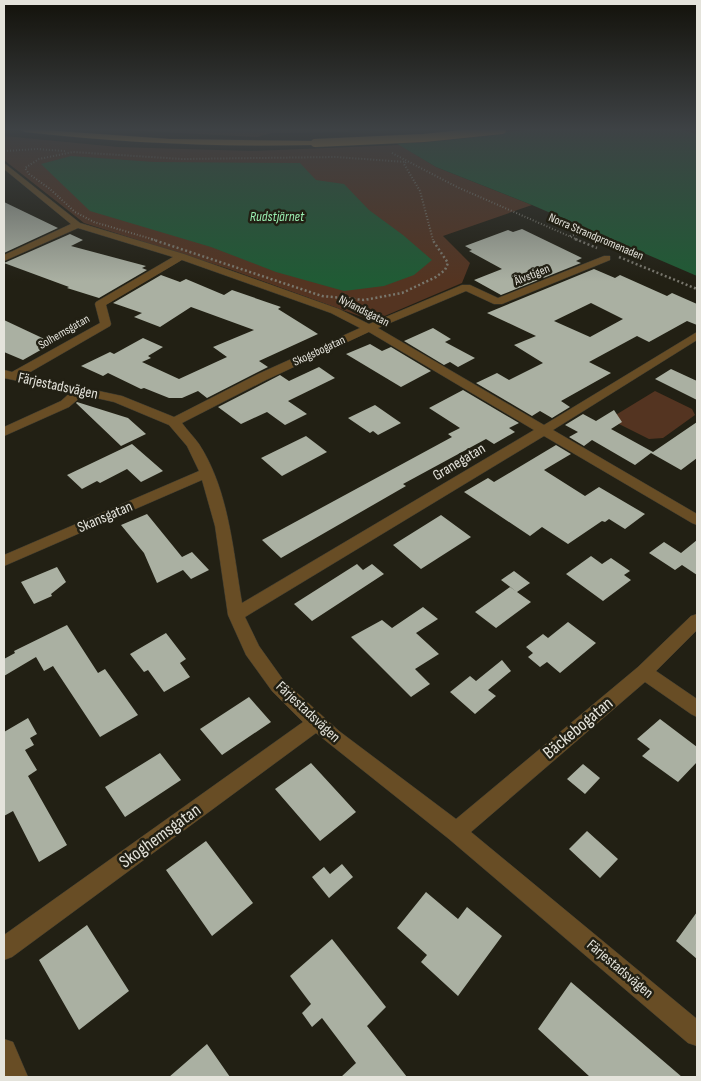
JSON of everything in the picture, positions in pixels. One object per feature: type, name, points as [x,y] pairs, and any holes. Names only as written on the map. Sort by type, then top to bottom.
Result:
[{"type":"street","name":"Nylandsgatan","points":[[23,180],[77,225],[181,256],[335,311],[368,328],[697,520]]},
{"type":"street","points":[[4,258],[77,225]]},
{"type":"street","name":"Älvstigen","points":[[466,288],[498,302],[608,254]]},
{"type":"street","name":"Solhemsgatan","points":[[9,375],[106,324],[100,304],[181,256]]},
{"type":"street","name":"Skogsbogatan","points":[[174,422],[262,377],[368,328],[466,288]]},
{"type":"street","name":"Granegatan","points":[[236,615],[544,430],[697,335]]},
{"type":"street","name":"Färjestadsvägen","points":[[9,375],[118,399],[174,422],[194,445],[207,473],[222,526],[236,615],[252,650],[278,686],[316,722],[456,832],[697,1034]]},
{"type":"street","points":[[4,432],[65,404],[80,390]]},
{"type":"street","name":"Skansgatan","points":[[4,561],[207,473]]},
{"type":"street","name":"Bäckebogatan","points":[[456,832],[644,672],[697,620]]},
{"type":"street","points":[[644,672],[697,709]]},
{"type":"street","name":"Skoghemsgatan","points":[[4,950],[316,722]]},
{"type":"street","points":[[4,1051],[16,1077]]},
{"type":"path","points":[[39,180],[50,188],[75,212],[94,222],[176,246],[322,296],[364,300],[402,293],[436,277],[445,270],[448,263],[431,237],[420,191],[414,180]]},
{"type":"path","name":"Norra Strandpromenaden","points":[[447,180],[608,254],[697,289]]},
{"type":"path","points":[[570,236],[583,233]]},
{"type":"shaded area","points":[[30,180],[470,180],[532,205],[443,236],[470,263],[462,283],[373,321],[226,268],[84,223]]},
{"type":"shaded area","points":[[655,391],[692,409],[695,415],[663,438],[649,439],[609,419]]},
{"type":"water","name":"Rudstjärnet","points":[[58,180],[319,180],[344,184],[369,210],[403,235],[432,260],[414,275],[384,286],[344,291],[276,272],[211,247],[90,211]]},
{"type":"water","points":[[470,180],[697,180],[697,276]]},
{"type":"building","points":[[4,202],[58,228],[4,253]]},
{"type":"building","points":[[522,229],[582,258],[576,261],[581,263],[501,295],[474,280],[502,269],[469,251],[472,250],[465,246],[508,230],[513,232]]},
{"type":"building","points":[[70,234],[83,240],[71,246],[146,266],[142,268],[147,270],[99,298],[67,288],[69,287],[4,263]]},
{"type":"building","points":[[594,269],[615,278],[620,275],[667,296],[672,293],[697,304],[697,325],[687,321],[649,342],[637,336],[589,362],[611,373],[561,401],[570,407],[552,418],[540,411],[532,416],[476,383],[497,373],[509,380],[543,363],[514,345],[536,336],[487,313]],"holes":[[[591,303],[623,319],[590,337],[554,321]]]},
{"type":"building","points":[[161,275],[180,282],[186,279],[224,295],[232,290],[281,307],[278,309],[318,334],[259,361],[268,367],[207,398],[198,391],[182,398],[169,398],[144,388],[141,389],[108,373],[103,376],[81,366],[110,352],[114,354],[143,338],[163,347],[148,356],[151,358],[142,362],[179,379],[227,357],[213,347],[254,330],[191,307],[160,327],[134,317],[142,313],[113,303]]},
{"type":"building","points":[[4,320],[53,343],[23,360],[4,352]]},
{"type":"building","points":[[433,328],[451,339],[445,342],[475,358],[458,367],[450,362],[444,365],[404,341]]},
{"type":"building","points":[[370,344],[382,351],[391,347],[431,371],[401,387],[346,354]]},
{"type":"building","points":[[319,367],[335,378],[288,401],[307,414],[285,425],[267,412],[241,424],[218,407],[280,375],[289,381]]},
{"type":"building","points":[[671,369],[697,381],[697,400],[655,379]]},
{"type":"building","points":[[463,390],[519,423],[509,428],[515,432],[494,444],[486,439],[403,484],[406,486],[281,558],[262,540],[452,437],[448,434],[460,428],[429,408]]},
{"type":"building","points":[[77,402],[128,418],[146,434],[121,446]]},
{"type":"building","points":[[375,405],[401,423],[378,435],[373,431],[370,433],[348,418]]},
{"type":"building","points":[[614,410],[622,422],[611,429],[653,452],[697,422],[697,458],[681,470],[651,453],[635,465],[592,440],[584,446],[569,437],[578,432],[565,425],[583,414],[596,421]]},
{"type":"building","points":[[306,436],[327,452],[282,476],[261,458]]},
{"type":"building","points":[[132,444],[163,471],[141,482],[127,469],[100,483],[97,481],[82,489],[67,475]]},
{"type":"building","points":[[556,445],[571,454],[544,470],[585,496],[599,487],[645,514],[625,529],[609,519],[605,522],[602,521],[568,544],[542,527],[530,536],[464,492],[488,478],[494,482]]},
{"type":"building","points":[[147,514],[182,557],[192,552],[209,570],[191,579],[183,570],[157,583],[144,553],[121,525]]},
{"type":"building","points":[[441,515],[471,537],[421,569],[393,545]]},
{"type":"building","points":[[697,540],[697,575],[682,565],[675,570],[649,553],[664,542],[681,553]]},
{"type":"building","points":[[591,556],[602,564],[611,558],[630,571],[624,575],[631,580],[603,601],[566,574]]},
{"type":"building","points":[[357,564],[363,570],[372,564],[384,574],[312,621],[294,604]]},
{"type":"building","points":[[57,567],[66,582],[51,594],[52,596],[34,604],[21,582]]},
{"type":"building","points":[[514,571],[530,583],[517,592],[501,580]]},
{"type":"building","points":[[510,587],[531,602],[496,628],[475,612]]},
{"type":"building","points":[[423,607],[438,619],[416,633],[439,654],[415,669],[430,684],[411,697],[351,637],[382,620],[392,628]]},
{"type":"building","points":[[568,622],[596,643],[560,673],[547,662],[540,667],[528,657],[533,653],[526,647],[543,634],[548,638]]},
{"type":"building","points":[[67,625],[98,673],[105,669],[138,715],[100,737],[53,666],[44,671],[36,657],[4,676],[4,659],[15,653],[14,651]]},
{"type":"building","points":[[166,633],[186,659],[180,663],[190,677],[164,692],[148,670],[144,672],[130,654]]},
{"type":"building","points":[[502,660],[511,671],[488,690],[496,696],[475,714],[450,692],[470,676],[476,681]]},
{"type":"building","points":[[249,697],[271,722],[222,755],[200,729]]},
{"type":"building","points":[[28,718],[37,734],[30,738],[34,745],[25,750],[37,770],[28,776],[67,845],[39,862],[13,811],[4,816],[4,732]]},
{"type":"building","points":[[660,719],[697,747],[697,762],[678,782],[642,756],[650,749],[637,739]]},
{"type":"building","points":[[160,753],[181,780],[125,817],[105,787]]},
{"type":"building","points":[[311,763],[356,812],[320,841],[275,789]]},
{"type":"building","points":[[583,764],[600,778],[585,794],[567,779]]},
{"type":"building","points":[[587,831],[618,859],[600,878],[569,849]]},
{"type":"building","points":[[206,841],[253,903],[212,936],[166,870]]},
{"type":"building","points":[[342,864],[353,877],[329,898],[312,877],[324,867],[330,874]]},
{"type":"building","points":[[426,892],[458,919],[467,907],[502,936],[458,996],[421,962],[427,955],[397,928]]},
{"type":"building","points":[[697,912],[697,959],[676,941]]},
{"type":"building","points":[[87,925],[129,991],[79,1030],[39,960]]},
{"type":"building","points":[[332,939],[386,1007],[367,1026],[407,1077],[341,1077],[356,1063],[322,1018],[312,1027],[302,1013],[311,1004],[290,976]]},
{"type":"building","points":[[571,982],[682,1077],[590,1077],[538,1029]]},
{"type":"building","points":[[207,1044],[230,1077],[169,1077]]}]
